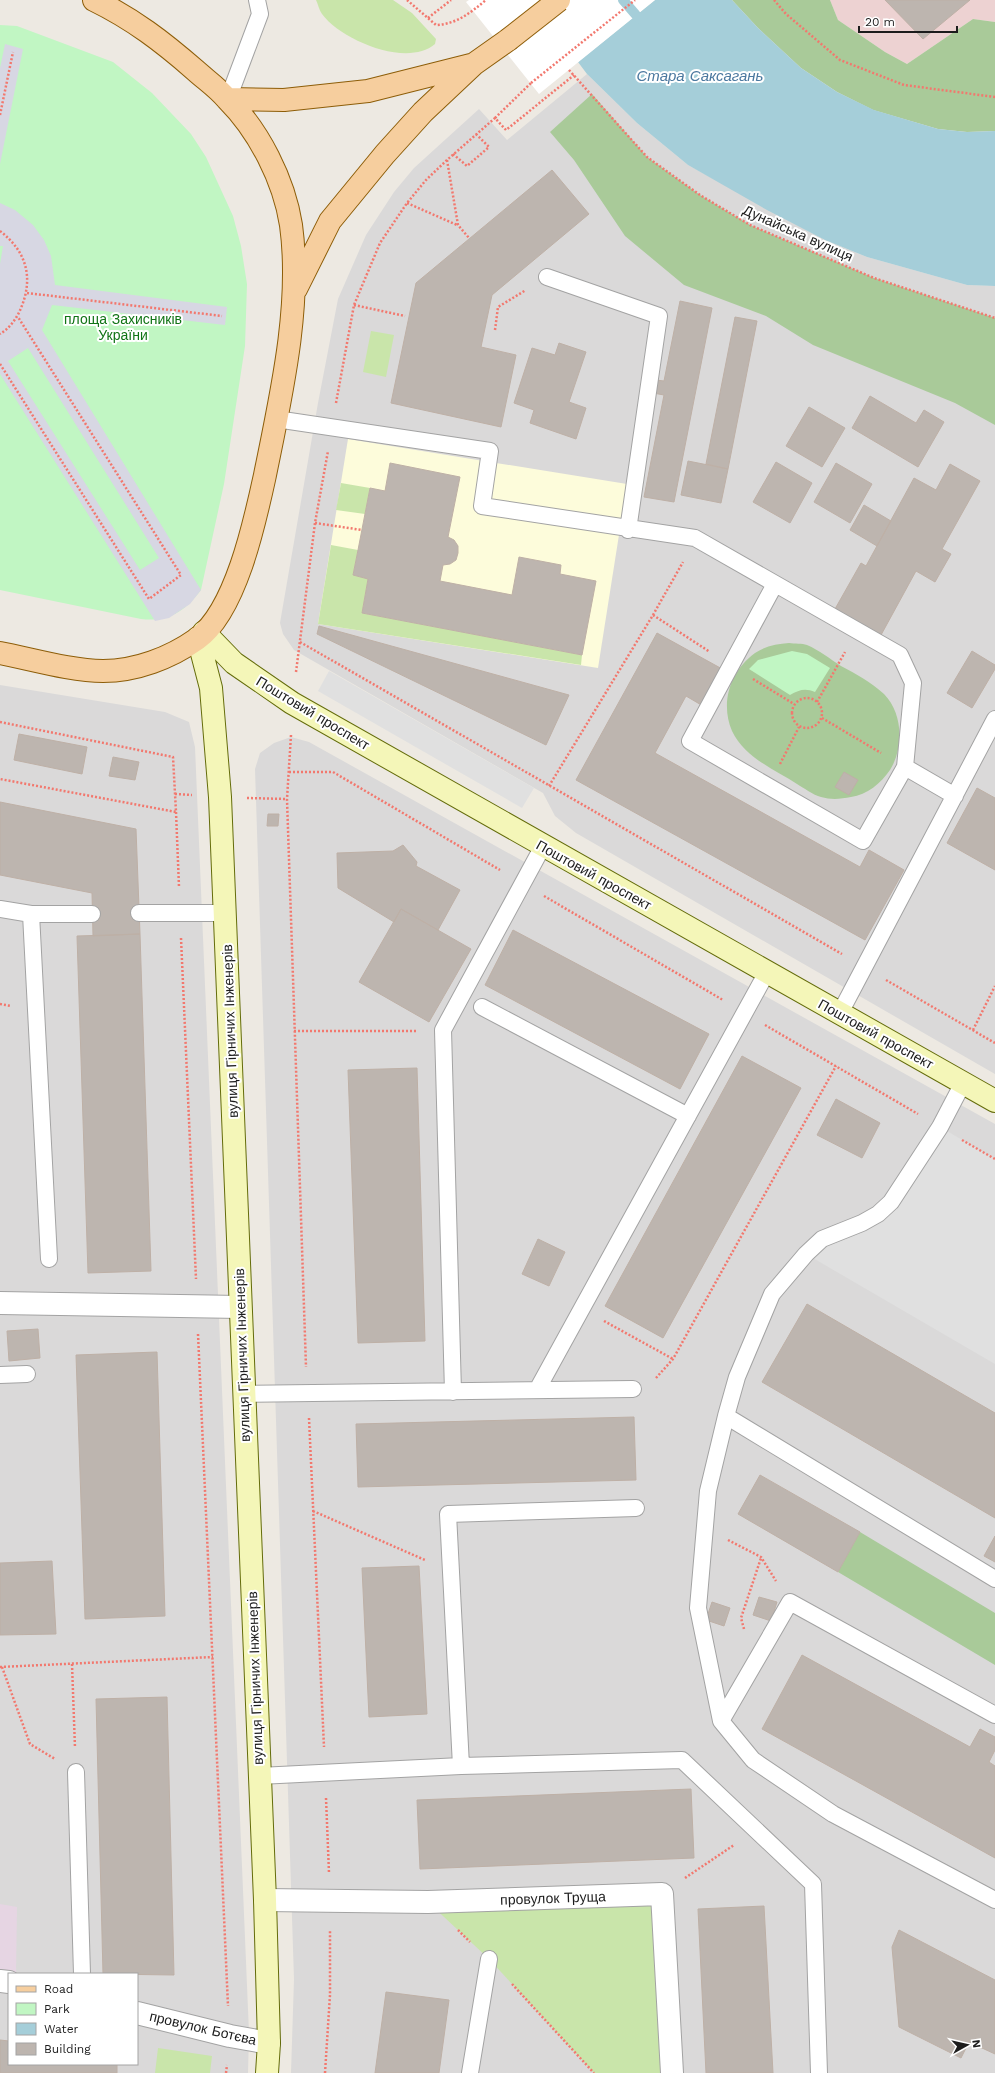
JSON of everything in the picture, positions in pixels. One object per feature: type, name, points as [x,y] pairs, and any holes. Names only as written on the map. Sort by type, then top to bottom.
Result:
[{"type":"main road","points":[[0,653],[103,671],[130,668],[155,662],[201,635],[225,605],[239,569],[256,519],[276,419],[294,292],[291,222],[281,188],[267,155],[252,130],[228,99],[151,32],[94,0]]},
{"type":"main road","points":[[294,292],[330,221],[385,154],[418,117],[474,64],[508,40],[559,0]]},
{"type":"main road","points":[[228,99],[284,100],[368,91],[474,64]]},
{"type":"street","name":"Поштовий проспект","points":[[201,635],[234,663],[292,703],[995,1101]]},
{"type":"street","name":"вулиця Гірничих Інженерів","points":[[201,635],[211,688],[220,797],[258,1776],[265,1900],[269,2043],[267,2073]]},
{"type":"street","points":[[0,1303],[197,1305],[240,1307]]},
{"type":"street","points":[[662,1894],[672,2073]]},
{"type":"street","name":"провулок Труща","points":[[265,1900],[330,1902],[428,1902],[662,1894]]},
{"type":"street","name":"провулок Ботєва","points":[[138,2013],[230,2036],[269,2043]]},
{"type":"lane","points":[[228,99],[260,14],[257,0]]},
{"type":"lane","points":[[547,277],[659,316],[628,530]]},
{"type":"lane","points":[[276,419],[490,451],[482,506],[628,530],[695,538],[900,655],[913,683],[905,767],[863,841],[690,741],[775,584]]},
{"type":"lane","points":[[840,1013],[995,719]]},
{"type":"lane","points":[[905,767],[954,796]]},
{"type":"lane","points":[[453,1392],[443,1030],[543,846]]},
{"type":"lane","points":[[0,909],[31,914],[92,914]]},
{"type":"lane","points":[[139,913],[225,913]]},
{"type":"lane","points":[[31,914],[49,1259]]},
{"type":"lane","points":[[537,1390],[767,972]]},
{"type":"lane","points":[[482,1006],[688,1116]]},
{"type":"lane","points":[[963,1082],[940,1127],[891,1202],[878,1214],[862,1223],[822,1239],[806,1254],[772,1294],[737,1377],[708,1491],[698,1608],[721,1721],[753,1760],[833,1814],[995,1900]]},
{"type":"lane","points":[[0,1375],[27,1374]]},
{"type":"lane","points":[[244,1394],[632,1389]]},
{"type":"lane","points":[[726,1416],[995,1579]]},
{"type":"lane","points":[[462,1766],[448,1514],[636,1508]]},
{"type":"lane","points":[[721,1721],[790,1602],[995,1715]]},
{"type":"lane","points":[[258,1776],[462,1766],[682,1760],[813,1884],[818,2073]]},
{"type":"lane","points":[[76,1772],[82,1973]]},
{"type":"lane","points":[[470,2073],[489,1960]]},
{"type":"path","points":[[407,0],[436,25],[448,25],[460,20],[486,0]]},
{"type":"path","points":[[428,18],[451,0]]},
{"type":"path","points":[[494,118],[531,83],[635,0]]},
{"type":"path","points":[[774,0],[786,14],[840,60],[904,85],[995,97]]},
{"type":"path","points":[[0,115],[13,52]]},
{"type":"path","name":"Дунайська вулиця","points":[[569,70],[647,157],[700,195],[750,225],[874,278],[995,318]]},
{"type":"path","points":[[506,130],[574,76]]},
{"type":"path","points":[[453,154],[467,166],[489,147],[476,134]]},
{"type":"path","points":[[447,160],[458,225]]},
{"type":"path","points":[[407,203],[458,225],[469,238]]},
{"type":"path","points":[[0,231],[11,239],[22,255],[28,273],[28,293],[18,317],[0,334]]},
{"type":"path","points":[[495,330],[498,307],[547,277]]},
{"type":"path","points":[[28,293],[222,316]]},
{"type":"path","points":[[354,305],[405,316]]},
{"type":"path","points":[[0,364],[149,599],[181,575],[18,317]]},
{"type":"path","points":[[315,523],[362,530]]},
{"type":"path","points":[[549,786],[653,615],[695,538]]},
{"type":"path","points":[[653,615],[731,666],[794,704]]},
{"type":"path","points":[[817,702],[857,631]]},
{"type":"path","points":[[300,642],[995,1043]]},
{"type":"path","points":[[805,698],[817,702],[822,711],[822,718],[813,728],[799,727],[791,717],[794,704],[805,698]]},
{"type":"path","points":[[822,718],[905,767]]},
{"type":"path","points":[[0,722],[174,757],[230,2036],[226,2073]]},
{"type":"path","points":[[768,786],[799,727]]},
{"type":"path","points":[[289,772],[333,772],[995,1159]]},
{"type":"path","points":[[0,779],[176,812]]},
{"type":"path","points":[[286,799],[307,1394],[330,1902],[330,1995],[325,2073]]},
{"type":"path","points":[[973,1030],[995,986]]},
{"type":"path","points":[[294,1031],[443,1030]]},
{"type":"path","points":[[607,1323],[673,1359],[836,1066]]},
{"type":"path","points":[[313,1511],[451,1571]]},
{"type":"path","points":[[705,1528],[761,1557],[790,1602]]},
{"type":"path","points":[[753,1666],[741,1618],[761,1557]]},
{"type":"path","points":[[76,1772],[30,1744],[1,1667],[213,1657]]},
{"type":"path","points":[[72,1664],[76,1772]]},
{"type":"path","points":[[662,1894],[756,1830]]},
{"type":"shaded area","points":[[830,0],[995,0],[995,22],[973,19],[907,64],[885,52],[838,20]]},
{"type":"shaded area","points":[[5,44],[23,49],[0,164],[0,68]]},
{"type":"shaded area","points":[[587,74],[637,123],[688,165],[825,240],[867,257],[967,285],[995,286],[995,1074],[576,833],[555,816],[543,793],[294,650],[283,634],[280,623],[318,403],[338,299],[366,235],[394,192],[414,168],[479,109],[507,140]]},
{"type":"shaded area","points":[[0,203],[15,210],[33,225],[44,240],[51,256],[55,285],[227,307],[225,325],[52,305],[42,330],[201,590],[190,604],[169,618],[155,621],[0,374],[0,264],[3,246],[0,246]],"holes":[[[28,348],[159,558],[140,570],[8,361]]]},
{"type":"shaded area","points":[[348,439],[627,484],[598,668],[318,624]]},
{"type":"shaded area","points":[[329,671],[534,788],[522,808],[318,691]]},
{"type":"shaded area","points":[[0,685],[165,712],[189,722],[195,747],[249,2033],[248,2073],[0,2073]]},
{"type":"shaded area","points":[[291,737],[309,742],[995,1124],[995,2073],[291,2073],[294,1979],[255,769],[260,753],[274,743]]},
{"type":"shaded area","points":[[940,1127],[995,1159],[995,1364],[806,1254],[878,1214]]},
{"type":"shaded area","points":[[0,1904],[17,1907],[16,1973],[8,1973],[8,1978],[0,1981]]},
{"type":"green space","points":[[316,0],[393,0],[412,13],[436,39],[435,44],[423,51],[408,53],[392,52],[375,48],[344,33],[331,24],[321,12]]},
{"type":"green space","points":[[732,0],[830,0],[838,20],[885,52],[907,64],[973,19],[995,22],[995,131],[967,132],[938,129],[873,110],[837,92],[801,68],[758,28]]},
{"type":"green space","name":"площа Захисників України","points":[[0,25],[17,26],[113,62],[152,93],[191,134],[206,157],[233,216],[241,246],[247,284],[245,346],[224,484],[201,590],[182,610],[168,617],[151,620],[141,619],[0,590]]},
{"type":"green space","points":[[592,94],[647,157],[700,195],[750,225],[874,278],[995,318],[995,425],[955,403],[813,345],[766,316],[684,285],[625,236],[574,160],[550,132]]},
{"type":"green space","points":[[371,331],[394,335],[386,377],[363,372]]},
{"type":"green space","points":[[341,483],[370,488],[365,514],[336,510]]},
{"type":"green space","points":[[331,545],[358,550],[353,575],[368,579],[362,613],[582,655],[581,665],[318,624]]},
{"type":"green space","points":[[789,643],[805,644],[816,649],[841,666],[869,682],[884,694],[895,711],[898,721],[899,741],[895,761],[890,770],[878,784],[863,794],[840,799],[828,799],[815,795],[752,756],[737,740],[732,731],[727,710],[727,699],[734,678],[739,669],[746,660],[755,653],[771,646]]},
{"type":"green space","points":[[792,651],[807,654],[830,668],[815,692],[802,690],[790,695],[749,669],[758,660]]},
{"type":"green space","points":[[860,1532],[995,1613],[995,1665],[838,1572]]},
{"type":"green space","points":[[662,1894],[672,2073],[594,2073],[489,1959],[428,1902]]},
{"type":"green space","points":[[158,2048],[212,2056],[210,2073],[155,2073]]},
{"type":"water","name":"Стара Саксагань","points":[[655,0],[732,0],[758,28],[801,68],[837,92],[874,110],[938,129],[967,132],[995,131],[995,286],[967,285],[867,257],[825,240],[767,210],[688,165],[637,123],[587,74],[578,62]]},
{"type":"pier","points":[[469,0],[655,0],[539,94],[466,2]]},
{"type":"building","points":[[885,0],[970,0],[923,39]]},
{"type":"building","points":[[552,170],[589,214],[492,295],[481,347],[516,355],[501,427],[391,403],[416,283]]},
{"type":"building","points":[[680,301],[712,308],[674,502],[644,497],[664,395],[653,393],[656,380],[664,381]]},
{"type":"building","points":[[735,317],[757,321],[728,469],[706,464]]},
{"type":"building","points":[[559,343],[586,352],[569,402],[586,408],[576,439],[530,423],[534,410],[514,403],[532,348],[555,355]]},
{"type":"building","points":[[870,396],[916,423],[924,410],[944,422],[918,467],[852,428]]},
{"type":"building","points":[[809,407],[845,428],[822,467],[786,446]]},
{"type":"building","points":[[688,461],[728,469],[721,503],[681,495]]},
{"type":"building","points":[[776,462],[812,483],[790,523],[753,502]]},
{"type":"building","points":[[390,463],[460,477],[448,537],[454,540],[458,546],[458,553],[456,560],[450,564],[443,565],[440,581],[512,595],[519,557],[561,565],[560,574],[596,581],[582,655],[362,613],[368,579],[353,575],[370,488],[385,491]]},
{"type":"building","points":[[836,463],[872,484],[850,523],[814,502]]},
{"type":"building","points":[[950,464],[980,481],[942,549],[951,554],[935,582],[916,571],[881,635],[835,609],[861,563],[866,566],[914,478],[936,490]]},
{"type":"building","points":[[864,505],[891,521],[877,546],[850,530]]},
{"type":"building","points":[[319,626],[569,695],[546,745],[317,634]]},
{"type":"building","points":[[657,633],[724,670],[703,706],[686,696],[655,753],[860,867],[869,850],[904,870],[865,940],[576,780]]},
{"type":"building","points":[[972,651],[995,665],[995,669],[972,708],[947,693]]},
{"type":"building","points":[[19,734],[87,747],[82,774],[14,760]]},
{"type":"building","points":[[113,757],[139,762],[135,780],[109,776]]},
{"type":"building","points":[[844,772],[858,780],[849,795],[835,787]]},
{"type":"building","points":[[977,788],[995,798],[995,870],[947,843]]},
{"type":"building","points":[[0,802],[136,829],[140,934],[93,936],[92,893],[0,875]]},
{"type":"building","points":[[268,814],[279,814],[278,826],[267,826]]},
{"type":"building","points":[[403,845],[417,862],[416,866],[460,890],[438,930],[401,909],[394,922],[338,888],[337,853],[393,851]]},
{"type":"building","points":[[401,909],[471,949],[429,1022],[359,982]]},
{"type":"building","points":[[513,930],[709,1034],[680,1089],[485,985]]},
{"type":"building","points":[[140,934],[151,1271],[88,1273],[77,936]]},
{"type":"building","points":[[742,1056],[801,1088],[663,1338],[605,1306]]},
{"type":"building","points":[[417,1068],[425,1341],[358,1343],[348,1070]]},
{"type":"building","points":[[836,1099],[880,1123],[862,1158],[817,1135]]},
{"type":"building","points":[[538,1239],[565,1252],[549,1286],[522,1274]]},
{"type":"building","points":[[807,1304],[995,1413],[995,1518],[762,1382]]},
{"type":"building","points":[[38,1329],[40,1358],[9,1361],[7,1331]]},
{"type":"building","points":[[157,1352],[165,1616],[85,1619],[76,1355]]},
{"type":"building","points":[[634,1417],[636,1480],[358,1487],[356,1424]]},
{"type":"building","points":[[760,1475],[860,1532],[838,1572],[738,1514]]},
{"type":"building","points":[[995,1536],[995,1562],[984,1556]]},
{"type":"building","points":[[52,1561],[56,1634],[0,1635],[0,1563]]},
{"type":"building","points":[[419,1566],[427,1714],[369,1717],[362,1568]]},
{"type":"building","points":[[759,1597],[777,1602],[771,1621],[753,1615]]},
{"type":"building","points":[[712,1602],[730,1608],[724,1626],[706,1620]]},
{"type":"building","points":[[802,1655],[970,1747],[980,1729],[995,1737],[995,1750],[989,1762],[995,1766],[995,1858],[762,1729]]},
{"type":"building","points":[[167,1697],[174,1975],[103,1973],[96,1699]]},
{"type":"building","points":[[691,1789],[694,1858],[420,1869],[417,1800]]},
{"type":"building","points":[[764,1906],[773,2073],[706,2073],[698,1909]]},
{"type":"building","points":[[899,1930],[995,1980],[995,2054],[969,2042],[961,2058],[899,2027],[892,1947]]},
{"type":"building","points":[[386,1992],[449,2000],[439,2073],[375,2073]]},
{"type":"building","points":[[0,2040],[8,2041],[8,2065],[117,2065],[117,2073],[0,2073]]},
{"type":"waterway","name":"Стара Саксагань","points":[[623,0],[636,15],[647,24]]}]
